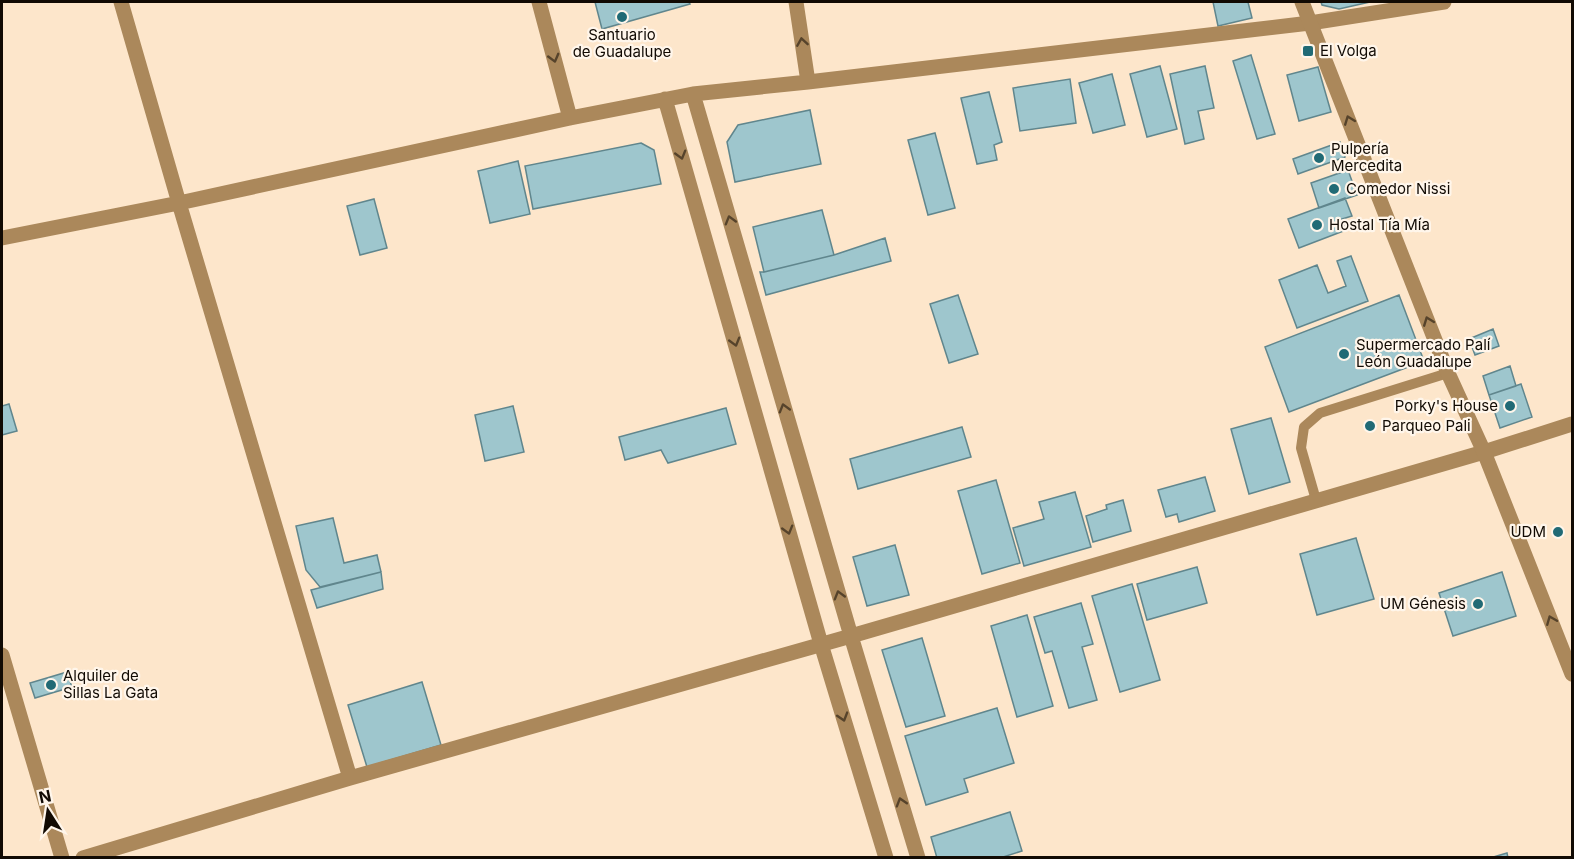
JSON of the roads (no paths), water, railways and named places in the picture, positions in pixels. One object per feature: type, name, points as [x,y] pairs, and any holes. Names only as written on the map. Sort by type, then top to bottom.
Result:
[{"type":"street","points":[[121,2],[350,778]]},
{"type":"street","points":[[539,2],[570,118]]},
{"type":"street","points":[[796,2],[808,82]]},
{"type":"street","points":[[1302,2],[1448,373],[1484,452],[1572,674]]},
{"type":"street","points":[[2,238],[179,203],[570,118],[693,94],[1310,23],[1444,2]]},
{"type":"street","points":[[693,94],[918,858]]},
{"type":"street","points":[[665,99],[821,644],[886,858]]},
{"type":"street","points":[[83,858],[350,778],[851,636],[1484,452],[1572,424]]},
{"type":"street","points":[[2,655],[62,858]]},
{"type":"lane","points":[[1316,500],[1300,448],[1304,427],[1320,413],[1448,373]]},
{"type":"place","name":"Santuario de Guadalupe","points":[[622,17]]},
{"type":"place","name":"El Volga","points":[[1308,51]]},
{"type":"place","name":"Pulpería Mercedita","points":[[1319,158]]},
{"type":"place","name":"Comedor Nissi","points":[[1334,189]]},
{"type":"place","name":"Hostal Tía Mía","points":[[1317,225]]},
{"type":"place","name":"Supermercado Palí León Guadalupe","points":[[1344,354]]},
{"type":"place","name":"Porky's House","points":[[1510,406]]},
{"type":"place","name":"Parqueo Pali","points":[[1370,426]]},
{"type":"place","name":"UDM","points":[[1558,532]]},
{"type":"place","name":"UM Génesis","points":[[1478,604]]},
{"type":"place","name":"Alquiler de Sillas La Gata","points":[[51,685]]}]
